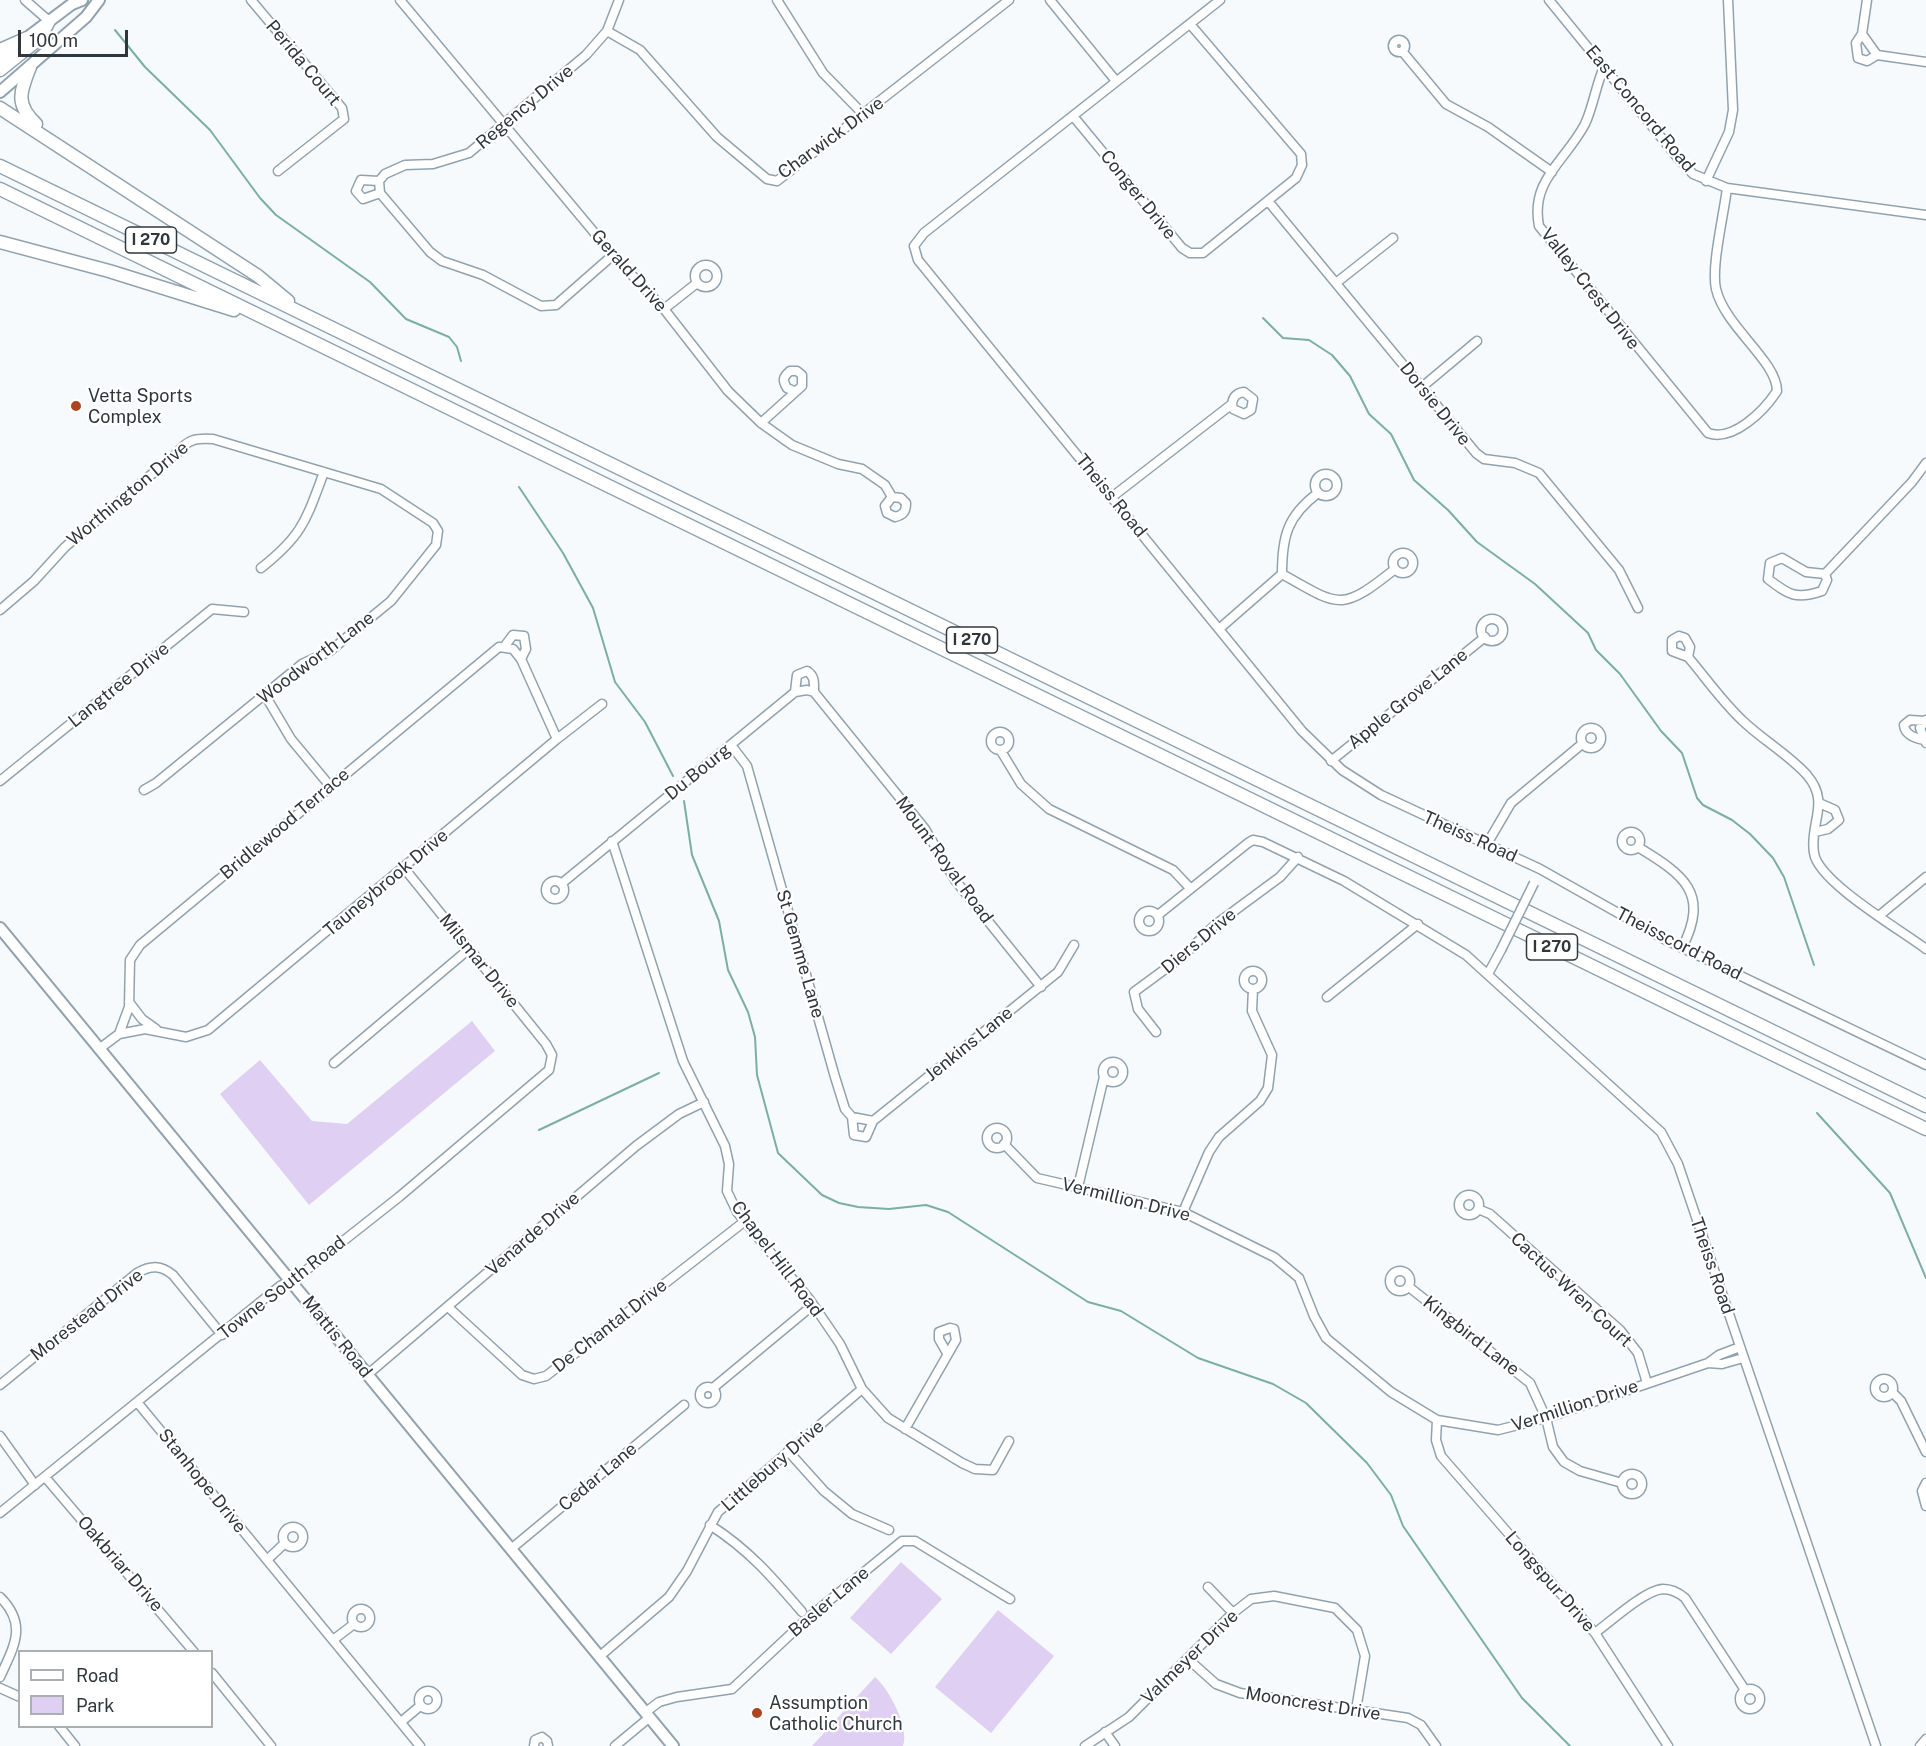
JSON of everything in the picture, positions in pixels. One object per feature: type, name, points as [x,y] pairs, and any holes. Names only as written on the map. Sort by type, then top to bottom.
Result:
[{"type":"highway","points":[[0,70],[40,38],[49,21]]},
{"type":"highway","points":[[0,50],[27,38]]},
{"type":"highway","points":[[30,67],[22,88],[21,101],[25,114],[57,143]]},
{"type":"highway","points":[[0,108],[258,276],[302,314]]},
{"type":"highway","name":"I 270","points":[[0,166],[1926,1106]]},
{"type":"highway","name":"I 270","points":[[0,189],[1926,1129]]},
{"type":"highway","points":[[0,242],[82,263],[187,297],[264,318]]},
{"type":"main road","points":[[0,58],[49,21],[82,0]]},
{"type":"main road","points":[[0,92],[87,17],[99,0]]},
{"type":"main road","name":"Mattis Road","points":[[0,928],[673,1746]]},
{"type":"street","points":[[25,0],[49,21]]},
{"type":"street","name":"Perida Court","points":[[250,0],[342,108],[344,119],[278,171]]},
{"type":"street","name":"Gerald Drive","points":[[400,0],[613,255],[664,309],[728,391],[761,423],[792,444],[838,464],[862,470],[885,485],[892,497]]},
{"type":"street","name":"Regency Drive","points":[[380,193],[363,200],[356,191],[361,180],[378,181],[385,174],[405,165],[433,164],[469,153],[505,125],[586,55],[607,31],[619,0]]},
{"type":"street","points":[[777,0],[823,73],[864,115]]},
{"type":"street","name":"Charwick Drive","points":[[607,31],[640,50],[717,137],[767,179],[777,181],[1009,0]]},
{"type":"street","points":[[1050,0],[1116,81],[1220,0]]},
{"type":"street","name":"East Concord Road","points":[[1550,0],[1678,158],[1694,174],[1706,181],[1727,188],[1926,215]]},
{"type":"street","points":[[1706,181],[1729,132],[1733,110],[1728,0]]},
{"type":"street","points":[[1867,0],[1862,34],[1856,43],[1858,58],[1867,61],[1877,55],[1926,62]]},
{"type":"street","name":"Conger Drive","points":[[1073,116],[1182,248],[1190,252],[1203,253],[1296,178],[1302,165],[1301,154],[1190,24]]},
{"type":"street","points":[[1862,34],[1877,55]]},
{"type":"street","points":[[1402,51],[1446,104],[1488,127],[1552,172]]},
{"type":"street","name":"Valley Crest Drive","points":[[1604,67],[1586,122],[1539,191],[1536,211],[1539,226],[1708,433],[1725,435],[1736,430],[1771,400],[1777,391],[1774,375],[1727,317],[1716,289],[1727,188]]},
{"type":"street","name":"Theiss Road","points":[[1116,81],[924,233],[915,243],[914,252],[922,266],[1302,731],[1331,761],[1381,795],[1540,869]]},
{"type":"street","points":[[378,181],[380,193],[430,252],[442,261],[483,274],[541,306],[556,305],[613,255]]},
{"type":"street","name":"Dorsie Drive","points":[[1268,201],[1476,453],[1484,459],[1515,463],[1539,473],[1619,570],[1638,608]]},
{"type":"street","points":[[1336,283],[1393,238]]},
{"type":"street","points":[[664,309],[697,283]]},
{"type":"street","points":[[1422,387],[1477,341]]},
{"type":"street","points":[[761,423],[794,390]]},
{"type":"street","points":[[1112,497],[1232,404]]},
{"type":"street","name":"Worthington Drive","points":[[0,610],[34,581],[65,548],[177,453],[186,442],[197,438],[213,439],[381,489],[433,523],[438,531]]},
{"type":"street","points":[[1825,574],[1912,482],[1926,463]]},
{"type":"street","points":[[261,568],[288,546],[306,521],[324,472]]},
{"type":"street","points":[[1219,629],[1282,574],[1282,555],[1288,526],[1294,515],[1318,493]]},
{"type":"street","name":"Woodworth Lane","points":[[144,790],[156,783],[302,664],[330,651],[392,601],[436,545],[438,531]]},
{"type":"street","points":[[1782,558],[1806,572],[1825,574],[1827,580],[1822,591],[1809,595],[1790,595],[1768,579],[1770,563],[1782,558]]},
{"type":"street","points":[[1282,574],[1336,602],[1357,598],[1395,569]]},
{"type":"street","name":"Langtree Drive","points":[[0,781],[212,609],[244,612]]},
{"type":"street","name":"Bridlewood Terrace","points":[[504,646],[513,635],[524,636],[526,649],[521,660]]},
{"type":"street","name":"Apple Grove Lane","points":[[1331,761],[1485,637]]},
{"type":"street","name":"Bridlewood Terrace","points":[[119,1034],[129,1002],[130,960],[140,945],[499,647],[513,649],[521,660],[557,739]]},
{"type":"street","points":[[1688,657],[1742,720],[1806,775],[1817,791],[1819,803],[1814,854],[1821,869],[1837,887],[1926,949]]},
{"type":"street","name":"Du Bourg","points":[[561,884],[795,692],[797,675],[807,671],[814,680],[814,692]]},
{"type":"street","points":[[795,692],[807,690],[814,692]]},
{"type":"street","name":"Mount Royal Road","points":[[814,692],[925,829],[955,880],[1041,987]]},
{"type":"street","points":[[265,695],[291,739],[330,786]]},
{"type":"street","name":"Tauneybrook Drive","points":[[99,1049],[119,1034],[145,1029],[186,1037],[207,1030],[602,704]]},
{"type":"street","points":[[1925,742],[1911,736],[1905,730],[1904,725],[1910,720],[1926,720]]},
{"type":"street","points":[[1925,742],[1920,728],[1926,720]]},
{"type":"street","points":[[1487,844],[1511,803],[1582,744]]},
{"type":"street","name":"St Gemme Lane","points":[[731,746],[747,766],[835,1077],[845,1109],[852,1117],[853,1130],[859,1138],[866,1137],[873,1121]]},
{"type":"street","points":[[1001,751],[1021,784],[1049,809],[1173,870],[1190,888],[1158,915]]},
{"type":"street","points":[[1815,832],[1828,830],[1839,820],[1835,810],[1819,803]]},
{"type":"street","name":"Theiss Road","points":[[1190,888],[1253,840],[1298,857],[1418,924],[1466,955],[1646,1116],[1666,1139],[1678,1164],[1876,1746]]},
{"type":"street","name":"Chapel Hill Road","points":[[612,841],[683,1061],[725,1146],[729,1164],[727,1191],[745,1221],[813,1305],[840,1344],[862,1389],[888,1418],[962,1463],[989,1472],[996,1466],[1009,1441]]},
{"type":"street","points":[[1638,847],[1677,872],[1690,892],[1693,901],[1693,926],[1682,948]]},
{"type":"street","name":"Diers Drive","points":[[1156,1032],[1134,1003],[1134,992],[1183,956],[1215,925],[1280,878],[1298,857]]},
{"type":"street","name":"Milsmar Drive","points":[[404,868],[552,1055]]},
{"type":"street","points":[[1488,974],[1540,869]]},
{"type":"street","name":"Theisscord Road","points":[[1540,869],[1682,948],[1926,1065]]},
{"type":"street","points":[[1880,915],[1926,877]]},
{"type":"street","points":[[1327,997],[1418,924]]},
{"type":"street","name":"Jenkins Lane","points":[[873,1121],[1041,987],[1058,972],[1074,945]]},
{"type":"street","points":[[334,1063],[469,949]]},
{"type":"street","points":[[1183,1212],[1209,1152],[1220,1137],[1260,1101],[1268,1088],[1272,1055],[1252,1011],[1253,989]]},
{"type":"street","name":"Tauneybrook Drive","points":[[129,1002],[142,1019],[160,1031]]},
{"type":"street","name":"Towne South Road","points":[[0,1513],[137,1402],[399,1197],[549,1070],[552,1055]]},
{"type":"street","points":[[1078,1187],[1104,1077]]},
{"type":"street","name":"Venarde Drive","points":[[368,1375],[636,1146],[679,1114],[704,1102]]},
{"type":"street","points":[[852,1117],[873,1121]]},
{"type":"street","name":"Vermillion Drive","points":[[1004,1144],[1037,1178],[1183,1212],[1290,1267],[1299,1278],[1314,1316],[1326,1338],[1391,1392],[1437,1420],[1498,1430],[1546,1418],[1708,1363],[1719,1355],[1740,1347]]},
{"type":"street","name":"Cactus Wren Court","points":[[1478,1209],[1490,1214],[1620,1330],[1638,1353],[1647,1383]]},
{"type":"street","name":"De Chantal Drive","points":[[448,1307],[522,1375],[534,1379],[546,1376],[745,1221]]},
{"type":"street","name":"Morestead Drive","points":[[0,1384],[137,1273],[150,1266],[160,1267],[173,1275],[222,1335]]},
{"type":"street","name":"Kingbird Lane","points":[[1409,1287],[1530,1383],[1546,1418],[1553,1447],[1564,1462],[1580,1471],[1622,1483]]},
{"type":"street","points":[[713,1388],[813,1305]]},
{"type":"street","points":[[905,1429],[947,1353]]},
{"type":"street","name":"Vermillion Drive","points":[[1708,1363],[1722,1364],[1743,1358]]},
{"type":"street","name":"Littlebury Drive","points":[[600,1656],[669,1597],[687,1571],[710,1525],[729,1503],[862,1389]]},
{"type":"street","points":[[1892,1392],[1901,1401],[1926,1452]]},
{"type":"street","name":"Stanhope Drive","points":[[137,1402],[420,1746]]},
{"type":"street","name":"Cedar Lane","points":[[511,1549],[684,1405]]},
{"type":"street","name":"Longspur Drive","points":[[1437,1420],[1436,1440],[1441,1456],[1595,1633],[1668,1746]]},
{"type":"street","points":[[0,1436],[35,1485]]},
{"type":"street","points":[[788,1451],[824,1491],[852,1514],[889,1530]]},
{"type":"street","name":"Oakbriar Drive","points":[[45,1477],[192,1650]]},
{"type":"street","points":[[1926,1483],[1922,1491],[1926,1506]]},
{"type":"street","points":[[710,1525],[740,1544],[757,1560],[802,1612]]},
{"type":"street","name":"Basler Lane","points":[[648,1714],[659,1702],[678,1696],[732,1689],[808,1618],[903,1541],[915,1540],[1010,1599]]},
{"type":"street","points":[[268,1559],[285,1543]]},
{"type":"street","points":[[1208,1587],[1233,1613]]},
{"type":"street","points":[[1595,1633],[1646,1596],[1660,1589],[1671,1590],[1685,1598],[1745,1690]]},
{"type":"street","name":"Valmeyer Drive","points":[[1085,1746],[1129,1717],[1233,1613],[1251,1599],[1274,1596],[1335,1608],[1357,1630],[1365,1656],[1356,1710]]},
{"type":"street","points":[[0,1597],[13,1610],[16,1641],[0,1677]]},
{"type":"street","points":[[333,1640],[354,1624]]},
{"type":"street","name":"Mooncrest Drive","points":[[1188,1659],[1216,1684],[1240,1693],[1408,1718],[1422,1725],[1436,1746]]},
{"type":"street","points":[[213,1674],[271,1746]]},
{"type":"street","points":[[0,1688],[18,1696]]},
{"type":"street","points":[[400,1722],[420,1706]]},
{"type":"street","points":[[615,1746],[648,1714]]},
{"type":"street","points":[[61,1728],[75,1746]]},
{"type":"street","points":[[1105,1732],[1114,1746]]},
{"type":"street","points":[[534,1746],[535,1740],[542,1737],[547,1741],[548,1746]]},
{"type":"street","points":[[1920,1746],[1926,1739]]},
{"type":"green space","points":[[472,1021],[495,1051],[309,1205],[220,1094],[260,1060],[312,1121],[347,1124]]},
{"type":"green space","points":[[901,1562],[942,1599],[891,1654],[850,1618]]},
{"type":"green space","points":[[998,1610],[1054,1656],[991,1733],[935,1687]]},
{"type":"green space","points":[[875,1677],[897,1709],[904,1729],[903,1746],[812,1746]]},
{"type":"waterway","points":[[115,30],[145,67],[210,130],[260,198],[276,215],[370,282],[406,319],[449,337],[457,347],[461,361]]},
{"type":"waterway","points":[[1263,318],[1283,338],[1309,340],[1332,355],[1350,376],[1369,414],[1391,434],[1414,480],[1448,510],[1477,542],[1535,584],[1588,633],[1596,650],[1620,674],[1661,731],[1682,753],[1697,798],[1703,805],[1732,820],[1750,834],[1773,858],[1784,877],[1814,965]]},
{"type":"waterway","points":[[519,487],[563,553],[593,608],[615,682],[645,722],[673,776]]},
{"type":"waterway","points":[[684,801],[692,855],[719,921],[728,970],[748,1012],[755,1037],[757,1075],[778,1153],[822,1195],[839,1203],[889,1209],[926,1205],[948,1212],[1088,1302],[1121,1311],[1198,1358],[1273,1384],[1306,1403],[1367,1463],[1391,1495],[1403,1526],[1522,1698],[1570,1746]]},
{"type":"waterway","points":[[539,1130],[659,1073]]},
{"type":"waterway","points":[[1817,1113],[1890,1193],[1926,1278]]},
{"type":"place","name":"Vetta Sports Complex","points":[[76,406]]},
{"type":"place","name":"Assumption Catholic Church","points":[[757,1713]]}]
